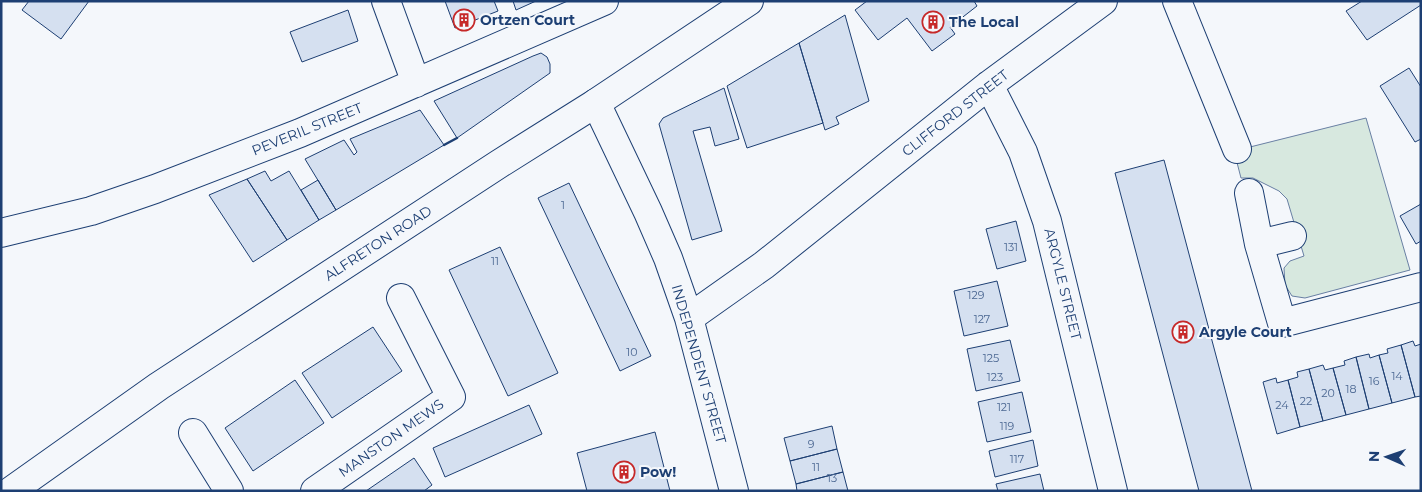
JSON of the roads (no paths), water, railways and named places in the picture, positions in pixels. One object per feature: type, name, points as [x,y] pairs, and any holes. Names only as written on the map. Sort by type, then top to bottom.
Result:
[{"type":"street","points":[[386,1],[416,82]]},
{"type":"street","name":"PEVERIL STREET","points":[[1,233],[91,211],[155,189],[300,133],[604,1]]},
{"type":"street","name":"ALFRETON ROAD","points":[[11,491],[159,386],[498,164],[596,103],[749,1]]},
{"type":"street","name":"CLIFFORD STREET","points":[[689,318],[764,265],[989,85],[1103,1]]},
{"type":"street","points":[[1177,1],[1237,149]]},
{"type":"street","name":"ARGYLE STREET","points":[[989,85],[1024,152],[1048,221],[1113,491]]},
{"type":"street","name":"INDEPENDENT STREET","points":[[596,103],[664,249],[689,318],[734,491]]},
{"type":"street","points":[[1248,193],[1282,323],[1421,288]]},
{"type":"street","points":[[1260,244],[1292,236]]},
{"type":"street","name":"MANSTON MEWS","points":[[315,491],[451,397],[401,298]]},
{"type":"street","points":[[192,434],[228,491]]},
{"type":"place","name":"Ortzen Court","points":[[464,20]]},
{"type":"place","name":"The Local","points":[[933,22]]},
{"type":"place","name":"Argyle Court","points":[[1183,332]]},
{"type":"place","name":"Pow!","points":[[624,472]]}]
